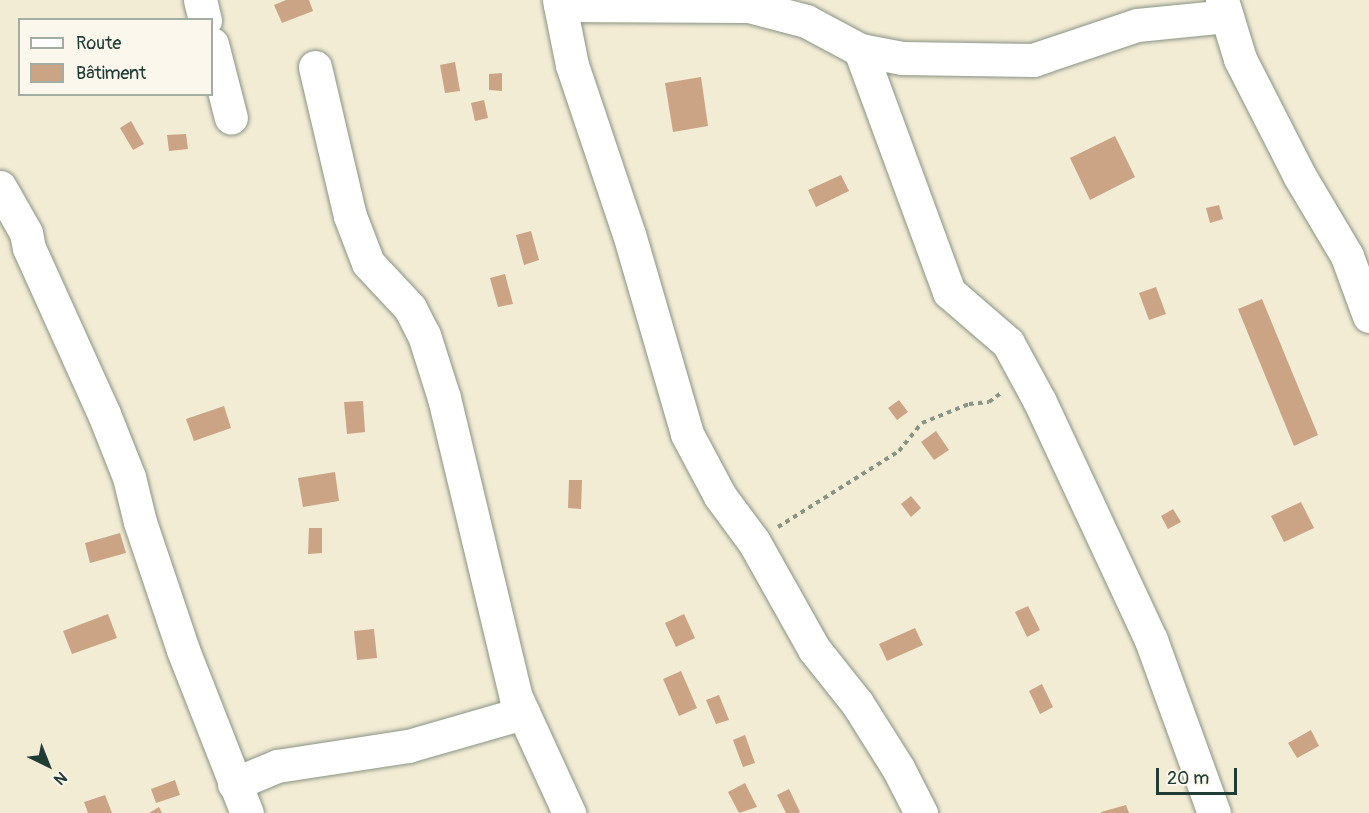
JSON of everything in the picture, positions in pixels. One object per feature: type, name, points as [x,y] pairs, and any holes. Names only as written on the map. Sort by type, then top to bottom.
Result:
[{"type":"street","points":[[200,0],[204,18]]},
{"type":"street","points":[[921,813],[898,768],[857,703],[794,616],[754,542],[720,496],[687,434],[629,234],[572,65],[559,2],[749,6],[806,21],[860,50],[902,58],[1033,60],[1137,25],[1224,8],[1240,59],[1299,175],[1347,256],[1369,316]]},
{"type":"street","points":[[213,48],[231,118]]},
{"type":"street","points":[[860,50],[949,292],[1008,344],[1026,374],[1151,640],[1214,813]]},
{"type":"street","points":[[315,67],[350,216],[368,263],[410,308],[424,335],[444,398],[502,644],[523,713],[569,813]]},
{"type":"street","points":[[0,187],[26,233],[129,477],[140,522],[183,650],[240,799],[277,766],[408,746],[523,713]]},
{"type":"path","points":[[754,542],[899,451],[922,423],[969,404],[989,402],[1026,374]]},
{"type":"building","points":[[286,0],[309,0],[313,11],[282,23],[274,5]]},
{"type":"building","points":[[455,62],[460,91],[445,93],[440,65]]},
{"type":"building","points":[[502,73],[502,91],[489,90],[489,74]]},
{"type":"building","points":[[701,77],[708,126],[673,132],[665,83]]},
{"type":"building","points":[[484,100],[488,118],[475,121],[471,103]]},
{"type":"building","points":[[131,121],[144,144],[133,150],[120,128]]},
{"type":"building","points":[[186,134],[188,149],[169,151],[167,135]]},
{"type":"building","points":[[1115,136],[1135,177],[1090,200],[1070,158]]},
{"type":"building","points":[[841,175],[849,191],[816,207],[808,190]]},
{"type":"building","points":[[1219,205],[1223,219],[1210,223],[1206,208]]},
{"type":"building","points":[[531,231],[539,260],[524,265],[516,235]]},
{"type":"building","points":[[505,274],[513,304],[498,307],[490,278]]},
{"type":"building","points":[[1156,287],[1166,314],[1149,320],[1139,293]]},
{"type":"building","points":[[1262,299],[1318,435],[1294,446],[1238,309]]},
{"type":"building","points":[[899,400],[908,412],[897,420],[888,408]]},
{"type":"building","points":[[363,401],[365,432],[347,434],[344,402]]},
{"type":"building","points":[[224,406],[231,428],[194,441],[186,419]]},
{"type":"building","points":[[936,431],[949,450],[934,460],[921,442]]},
{"type":"building","points":[[335,472],[339,501],[303,507],[298,478]]},
{"type":"building","points":[[569,480],[582,480],[581,509],[568,508]]},
{"type":"building","points":[[911,496],[921,508],[911,517],[901,504]]},
{"type":"building","points":[[1301,502],[1314,528],[1284,542],[1271,516]]},
{"type":"building","points":[[1173,509],[1181,522],[1168,529],[1161,516]]},
{"type":"building","points":[[309,528],[322,528],[322,553],[308,554]]},
{"type":"building","points":[[120,533],[126,553],[90,563],[85,543]]},
{"type":"building","points":[[1028,606],[1040,630],[1027,637],[1015,612]]},
{"type":"building","points":[[108,614],[117,638],[72,654],[63,631]]},
{"type":"building","points":[[684,614],[695,638],[676,647],[665,623]]},
{"type":"building","points":[[915,628],[923,645],[887,661],[879,644]]},
{"type":"building","points":[[374,629],[377,658],[357,660],[354,631]]},
{"type":"building","points":[[681,671],[697,708],[679,716],[663,679]]},
{"type":"building","points":[[1042,684],[1053,707],[1040,714],[1029,691]]},
{"type":"building","points":[[719,695],[729,720],[716,724],[706,700]]},
{"type":"building","points":[[1311,730],[1319,746],[1297,758],[1288,743]]},
{"type":"building","points":[[745,735],[755,763],[743,767],[733,740]]},
{"type":"building","points":[[175,780],[180,795],[156,803],[151,789]]},
{"type":"building","points":[[745,783],[757,807],[739,813],[728,792]]},
{"type":"building","points":[[789,789],[800,812],[798,813],[786,813],[777,795]]},
{"type":"building","points":[[105,795],[112,813],[88,813],[84,802]]},
{"type":"building","points":[[1126,805],[1129,813],[1101,813],[1101,812]]},
{"type":"building","points":[[159,807],[162,813],[149,813]]}]
